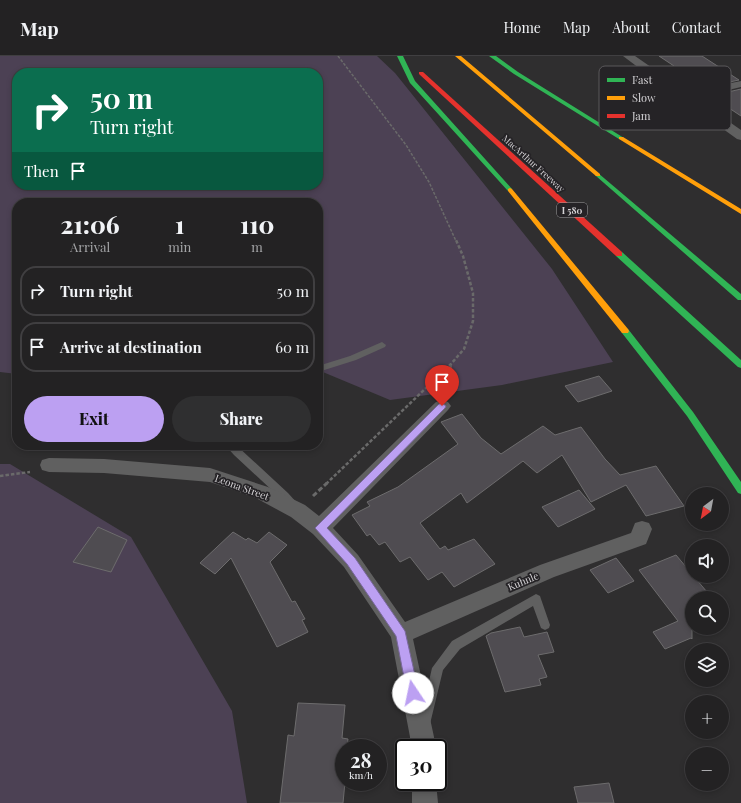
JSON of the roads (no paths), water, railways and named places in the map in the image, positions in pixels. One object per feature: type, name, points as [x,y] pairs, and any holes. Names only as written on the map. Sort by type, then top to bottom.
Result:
[{"type":"highway","name":"MacArthur Freeway","points":[[401,56],[741,365]]},
{"type":"highway","points":[[401,56],[412,82],[521,202],[690,414],[741,490]]},
{"type":"highway","points":[[458,56],[741,298]]},
{"type":"highway","points":[[492,56],[516,73],[599,124]]},
{"type":"highway","points":[[608,130],[741,212]]},
{"type":"highway","points":[[692,257],[727,274]]},
{"type":"street","points":[[628,56],[642,66]]},
{"type":"street","points":[[731,86],[741,84]]},
{"type":"street","points":[[731,129],[741,136]]},
{"type":"street","points":[[320,528],[442,406]]},
{"type":"street","name":"Leona Street","points":[[49,465],[104,466],[210,475],[261,492],[298,510],[320,528],[351,561],[401,634],[421,739]]},
{"type":"street","name":"Kuhnle","points":[[401,634],[547,571],[639,538],[642,529]]},
{"type":"street","points":[[424,791],[425,803]]},
{"type":"lane","points":[[323,367],[354,358],[382,345]]},
{"type":"lane","points":[[234,450],[245,462],[284,495],[298,510]]},
{"type":"lane","points":[[423,739],[438,668],[456,645],[536,599],[545,625]]}]
